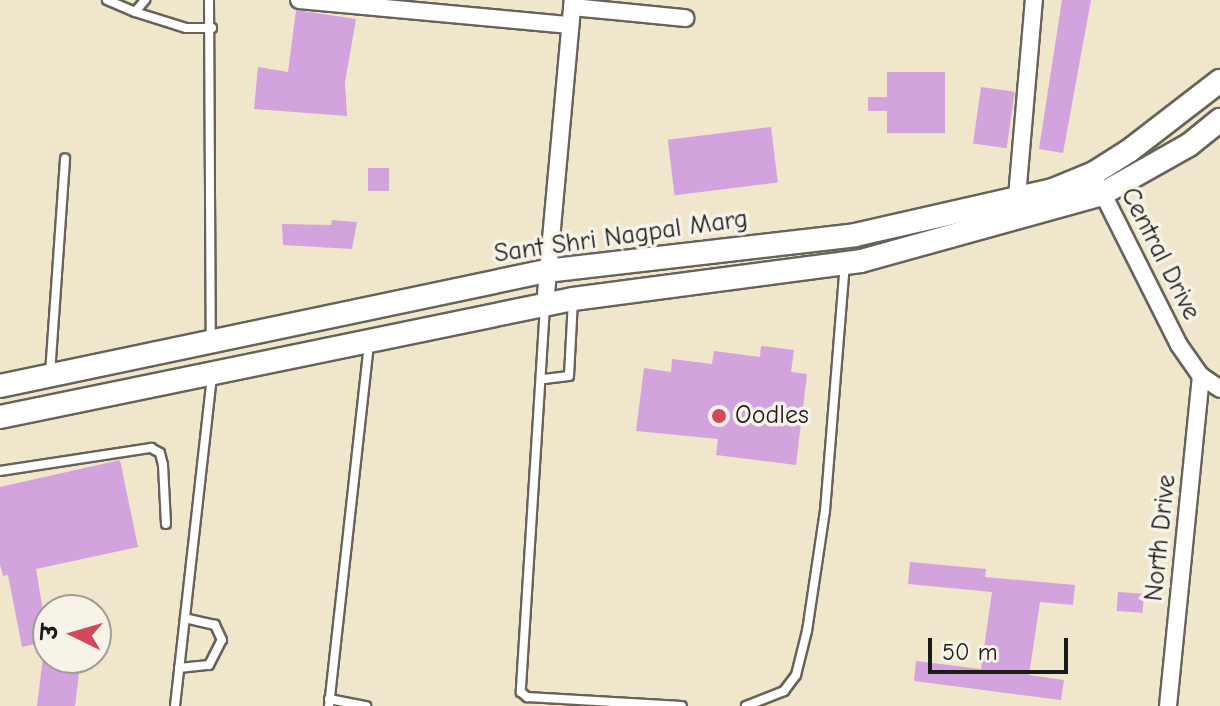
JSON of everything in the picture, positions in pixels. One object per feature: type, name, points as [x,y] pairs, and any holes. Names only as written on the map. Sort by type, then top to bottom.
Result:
[{"type":"main road","name":"Sant Shri Nagpal Marg","points":[[0,386],[546,271],[855,235],[1017,197],[1098,184],[1220,81]]},
{"type":"main road","name":"Sant Shri Nagpal Marg","points":[[0,417],[573,299],[846,263],[1098,184],[1189,145],[1220,120]]},
{"type":"street","points":[[299,0],[570,25]]},
{"type":"street","points":[[1017,197],[1034,0]]},
{"type":"street","points":[[545,305],[572,4],[685,18]]},
{"type":"street","name":"Central Drive","points":[[1098,184],[1179,345],[1201,376],[1220,389]]},
{"type":"street","name":"North Drive","points":[[1168,706],[1201,376]]},
{"type":"lane","points":[[107,0],[186,28],[212,28]]},
{"type":"lane","points":[[135,12],[145,0]]},
{"type":"lane","points":[[209,0],[212,28],[211,341]]},
{"type":"lane","points":[[50,375],[65,159]]},
{"type":"lane","points":[[746,706],[784,691],[796,675],[807,631],[825,511],[846,263]]},
{"type":"lane","points":[[544,379],[569,376],[573,299]]},
{"type":"lane","points":[[545,305],[544,379],[521,692],[527,697],[682,706]]},
{"type":"lane","points":[[366,706],[329,703],[370,339]]},
{"type":"lane","points":[[175,706],[212,373]]},
{"type":"lane","points":[[0,471],[151,448],[160,453],[163,465],[166,524]]},
{"type":"lane","points":[[179,668],[209,665],[222,640],[215,625],[185,618]]},
{"type":"building","points":[[1062,0],[1091,0],[1063,153],[1039,149]]},
{"type":"building","points":[[296,10],[356,19],[345,82],[347,116],[254,109],[258,67],[288,72]]},
{"type":"building","points":[[887,72],[945,72],[945,133],[887,133],[887,111],[868,111],[868,97],[887,97]]},
{"type":"building","points":[[981,87],[1015,92],[1007,148],[973,143]]},
{"type":"building","points":[[771,127],[778,183],[675,195],[668,140]]},
{"type":"building","points":[[368,168],[389,168],[389,191],[368,191]]},
{"type":"building","points":[[332,220],[357,222],[352,249],[283,245],[282,224],[331,225]]},
{"type":"building","points":[[761,346],[794,350],[791,372],[807,374],[796,465],[716,455],[718,439],[636,431],[644,368],[671,372],[672,359],[712,364],[714,351],[760,357]]},
{"type":"building","points":[[120,460],[138,547],[36,569],[40,594],[32,594],[32,645],[22,647],[8,575],[3,576],[0,564],[0,487]]},
{"type":"building","points":[[910,562],[986,569],[985,577],[1075,585],[1073,605],[1040,602],[1029,675],[1064,680],[1061,700],[914,681],[916,661],[981,669],[992,592],[908,584]]},
{"type":"building","points":[[1118,592],[1144,594],[1143,613],[1117,611]]},
{"type":"building","points":[[41,674],[79,674],[75,706],[37,706]]},
{"type":"place","name":"Oodles","points":[[719,416]]}]
